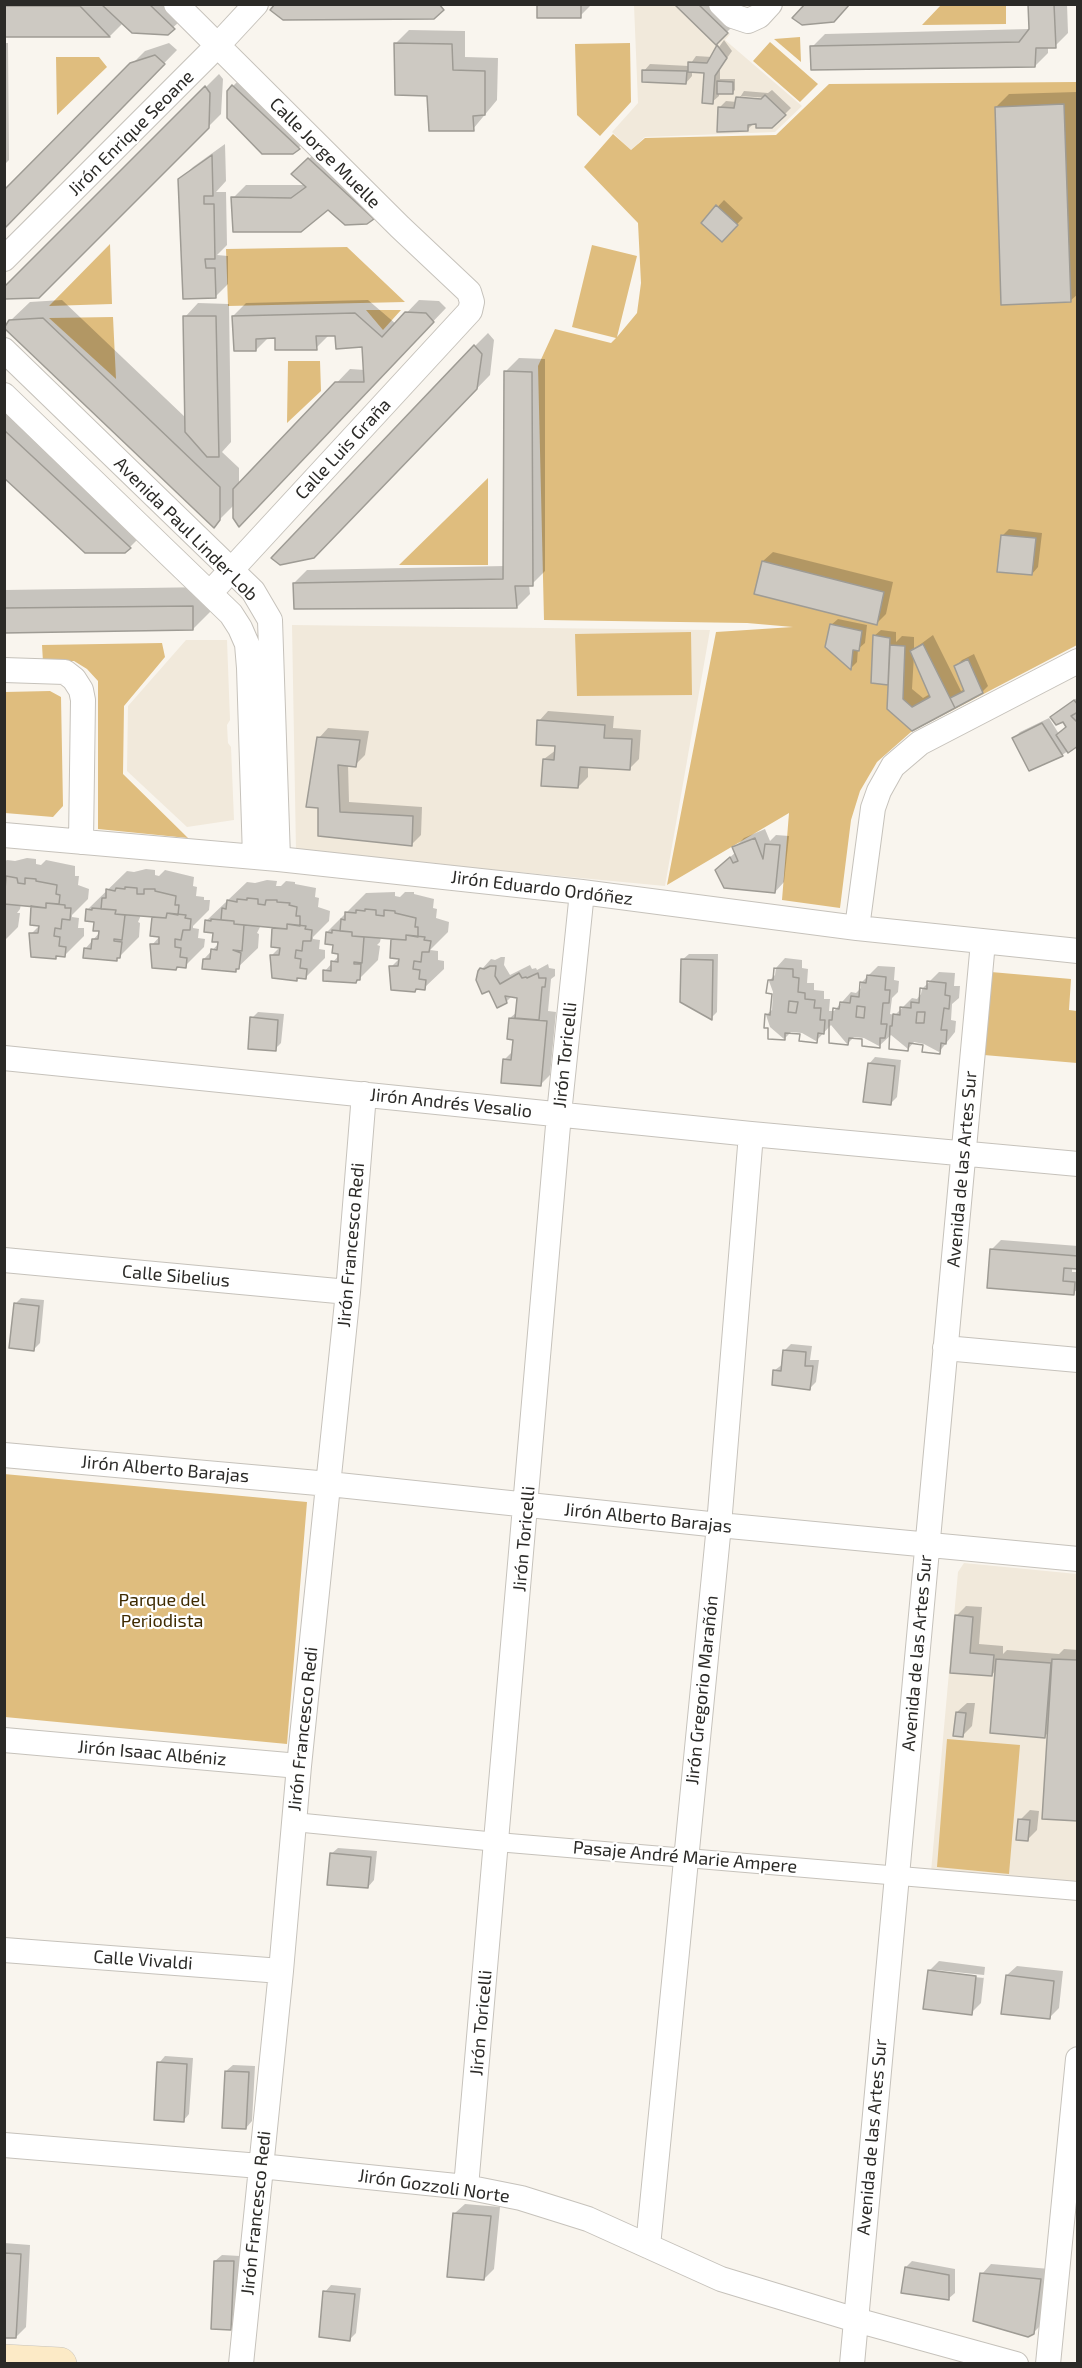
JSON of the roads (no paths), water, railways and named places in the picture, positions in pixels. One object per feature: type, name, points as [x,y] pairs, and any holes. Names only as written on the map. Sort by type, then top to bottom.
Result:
[{"type":"main road","points":[[4,2361],[60,2364]]},
{"type":"street","name":"Calle Jorge Muelle","points":[[176,4],[400,228],[469,292],[472,302]]},
{"type":"street","name":"Jirón Enrique Seoane","points":[[4,259],[256,4]]},
{"type":"street","points":[[721,4],[733,16],[748,21],[759,16],[770,4]]},
{"type":"street","name":"Calle Luis Graña","points":[[210,594],[470,311],[472,302]]},
{"type":"street","name":"Avenida Paul Linder Lob","points":[[4,350],[253,591],[270,620],[267,858]]},
{"type":"street","name":"Avenida Paul Linder Lob","points":[[4,395],[231,614],[247,644],[267,858]]},
{"type":"street","points":[[76,464],[97,441]]},
{"type":"street","points":[[857,928],[873,808],[892,766],[920,743],[1077,661]]},
{"type":"street","points":[[4,670],[57,670],[74,679],[81,690],[83,700],[81,842]]},
{"type":"street","name":"Jirón Eduardo Ordóñez","points":[[4,835],[267,858],[582,892],[857,928],[1077,951]]},
{"type":"street","name":"Jirón Toricelli","points":[[466,2187],[527,1506],[559,1114],[582,892]]},
{"type":"street","name":"Avenida de las Artes Sur","points":[[852,2364],[983,942]]},
{"type":"street","name":"Jirón Andrés Vesalio","points":[[4,1058],[751,1134],[1077,1164]]},
{"type":"street","name":"Jirón Francesco Redi","points":[[241,2364],[298,1766],[348,1292],[364,1094]]},
{"type":"street","name":"Jirón Gregorio Marañón","points":[[648,2246],[718,1526],[751,1134]]},
{"type":"street","name":"Calle Sibelius","points":[[4,1260],[348,1292]]},
{"type":"street","points":[[945,1347],[1077,1360]]},
{"type":"street","name":"Jirón Alberto Barajas","points":[[4,1455],[328,1484],[718,1526],[927,1543],[1077,1559]]},
{"type":"street","name":"Jirón Isaac Albéniz","points":[[4,1740],[298,1766]]},
{"type":"street","name":"Pasaje André Marie Ampere","points":[[294,1822],[497,1842],[1077,1891]]},
{"type":"street","name":"Calle Vivaldi","points":[[4,1950],[280,1971]]},
{"type":"street","points":[[1048,2364],[1074,2156],[1077,2059]]},
{"type":"street","name":"Jirón Gozzoli Norte","points":[[4,2145],[260,2166],[466,2187],[532,2201],[588,2219],[721,2279],[856,2320],[1016,2364]]},
{"type":"park label","name":"Parque del Periodista","points":[[162,1610]]}]
